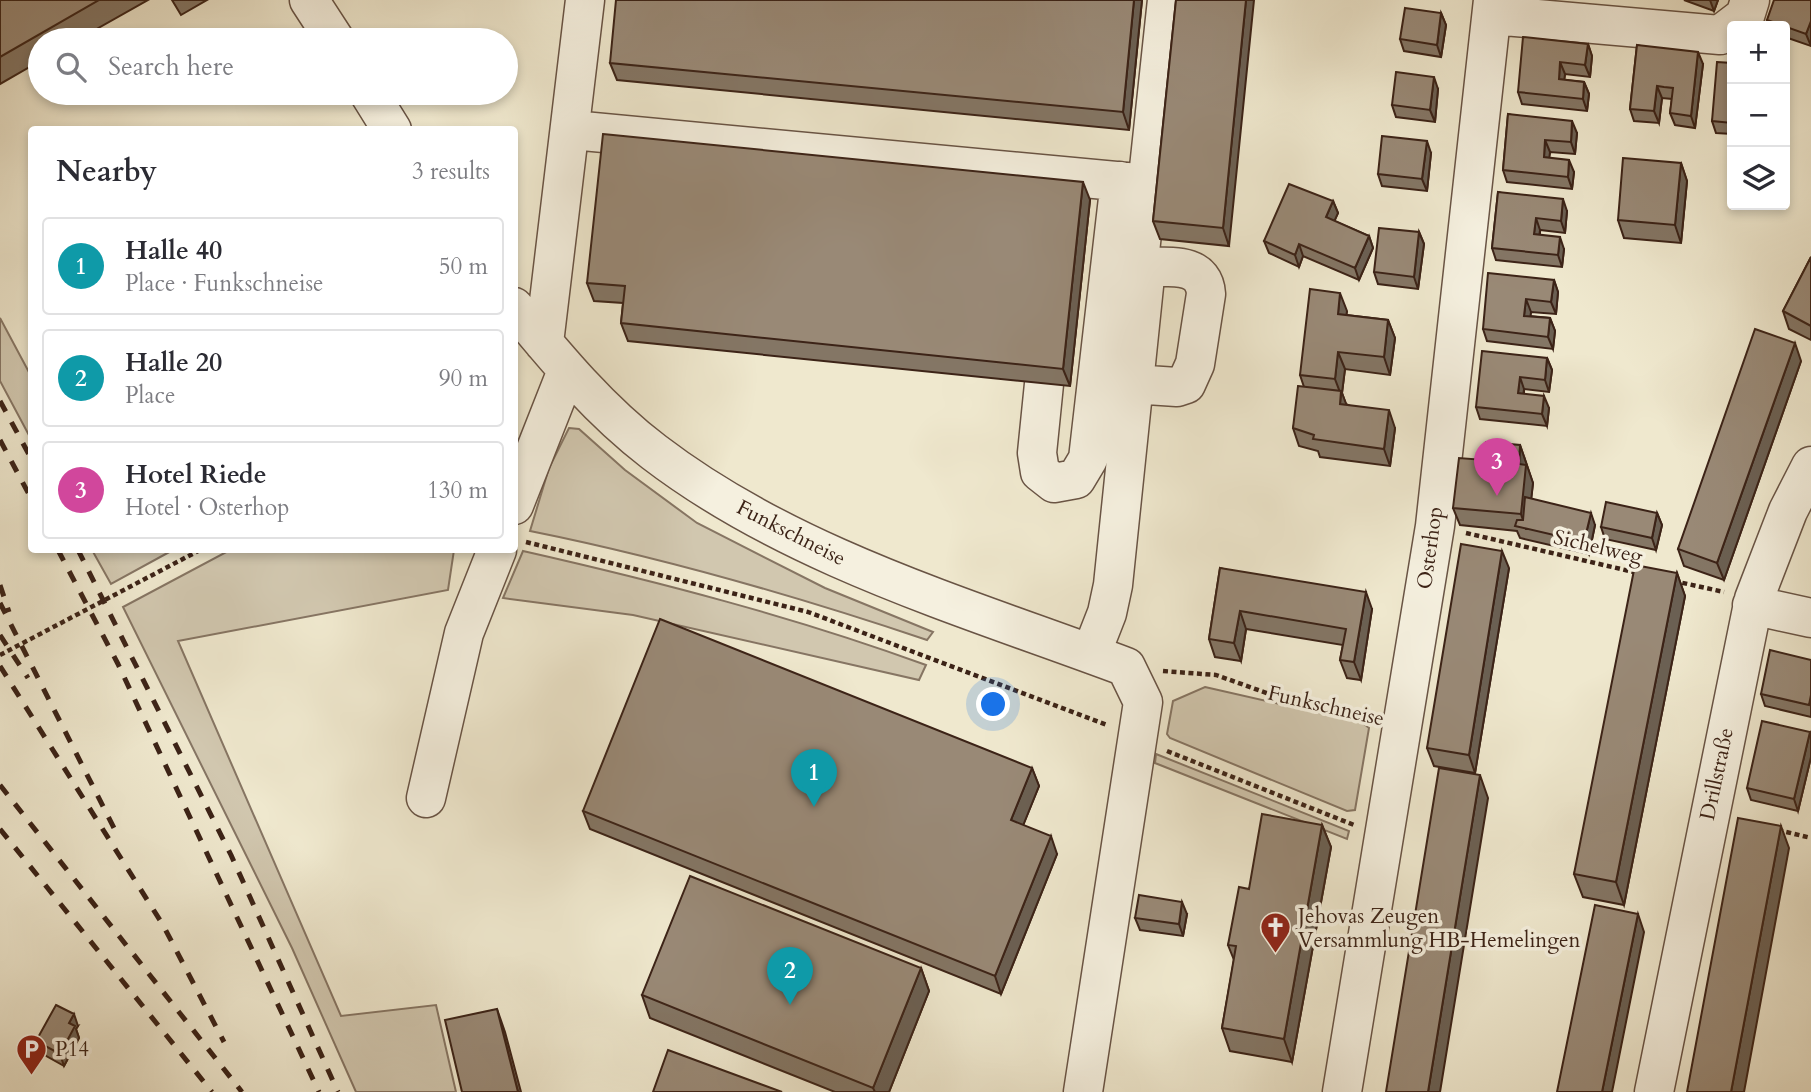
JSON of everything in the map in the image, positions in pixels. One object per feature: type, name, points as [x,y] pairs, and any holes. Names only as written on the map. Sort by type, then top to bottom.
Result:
[{"type":"street","points":[[309,0],[327,28]]},
{"type":"street","points":[[518,491],[555,358],[585,0]]},
{"type":"street","points":[[1044,384],[1037,453],[1040,472],[1054,484],[1076,479],[1088,459],[1167,0]]},
{"type":"street","points":[[1492,8],[1720,35],[1745,16],[1750,0]]},
{"type":"street","name":"Osterhop","points":[[1342,1092],[1435,526],[1492,8]]},
{"type":"street","points":[[377,105],[390,126]]},
{"type":"street","points":[[572,130],[1134,182]]},
{"type":"street","points":[[1083,1092],[1143,702],[1108,661],[1107,613],[1113,585],[1146,267],[1140,252],[1134,182]]},
{"type":"street","points":[[1132,384],[1177,387],[1186,384],[1192,376],[1195,364],[1206,294],[1206,283],[1197,272],[1184,267],[1146,267]]},
{"type":"street","name":"Funkschneise","points":[[518,312],[555,358],[653,452],[751,515],[822,552],[1108,661]]},
{"type":"street","name":"Drillstraße","points":[[1654,1092],[1753,602],[1788,511],[1811,466]]},
{"type":"street","points":[[426,798],[464,633],[509,553]]},
{"type":"street","points":[[1753,602],[1811,618]]},
{"type":"path","name":"Sichelweg","points":[[1435,526],[1651,576]]},
{"type":"path","points":[[518,547],[808,612],[1075,711],[1342,822],[1383,831]]},
{"type":"path","points":[[0,655],[195,553]]},
{"type":"path","name":"Sichelweg","points":[[1665,579],[1753,602]]},
{"type":"path","name":"Funkschneise","points":[[1108,661],[1216,675],[1292,702],[1403,724]]},
{"type":"path","points":[[1773,829],[1811,838]]},
{"type":"shaded area","points":[[0,318],[28,370],[28,433],[0,381]]},
{"type":"shaded area","points":[[569,428],[579,429],[625,470],[697,523],[825,588],[933,632],[927,640],[730,579],[631,553],[530,531],[549,468]]},
{"type":"shaded area","points":[[523,551],[726,602],[827,631],[926,665],[919,680],[633,615],[503,598]]},
{"type":"shaded area","points":[[94,553],[168,553],[111,584]]},
{"type":"shaded area","points":[[224,553],[454,553],[448,590],[178,641],[341,1016],[436,1005],[456,1092],[356,1092],[292,948],[123,607]]},
{"type":"shaded area","points":[[1205,687],[1363,723],[1369,728],[1355,810],[1347,811],[1170,738],[1167,734],[1173,701]]},
{"type":"shaded area","points":[[1156,754],[1349,831],[1347,839],[1155,763]]},
{"type":"building","points":[[0,0],[99,0],[50,28],[28,28],[28,41],[0,57]]},
{"type":"building","points":[[616,0],[1134,0],[1123,112],[610,63]]},
{"type":"building","points":[[1176,0],[1246,0],[1223,228],[1153,221]]},
{"type":"building","points":[[1774,0],[1811,0],[1811,21],[1806,34],[1790,28],[1790,21],[1767,20]]},
{"type":"building","points":[[1405,8],[1441,13],[1437,45],[1400,39]]},
{"type":"building","points":[[1523,37],[1588,44],[1585,65],[1560,62],[1559,79],[1584,82],[1583,99],[1518,92]]},
{"type":"building","points":[[1637,45],[1698,52],[1691,116],[1670,113],[1673,88],[1657,86],[1654,111],[1630,109]]},
{"type":"building","points":[[1717,62],[1727,63],[1727,122],[1712,121]]},
{"type":"building","points":[[1396,72],[1434,77],[1430,110],[1392,105]]},
{"type":"building","points":[[1508,114],[1572,121],[1571,142],[1545,140],[1544,157],[1569,160],[1568,177],[1503,170]]},
{"type":"building","points":[[603,134],[1083,182],[1063,369],[621,323],[625,286],[587,283]]},
{"type":"building","points":[[1382,136],[1427,141],[1422,179],[1378,174]]},
{"type":"building","points":[[1623,158],[1681,163],[1675,225],[1618,220]]},
{"type":"building","points":[[1289,184],[1333,201],[1326,217],[1369,236],[1355,268],[1299,244],[1295,255],[1264,241]]},
{"type":"building","points":[[1498,192],[1563,199],[1561,221],[1536,218],[1534,234],[1560,237],[1558,255],[1492,248]]},
{"type":"building","points":[[1379,228],[1419,232],[1414,277],[1374,272]]},
{"type":"building","points":[[1811,257],[1811,326],[1783,311]]},
{"type":"building","points":[[1488,273],[1554,280],[1551,302],[1526,299],[1524,316],[1550,318],[1548,337],[1483,329]]},
{"type":"building","points":[[1310,289],[1340,293],[1338,314],[1388,320],[1384,357],[1338,352],[1335,379],[1300,375]]},
{"type":"building","points":[[1755,329],[1795,343],[1717,563],[1678,549]]},
{"type":"building","points":[[1482,351],[1547,358],[1545,380],[1520,377],[1518,393],[1544,396],[1542,414],[1476,407]]},
{"type":"building","points":[[1298,386],[1341,391],[1340,404],[1389,410],[1384,449],[1313,439],[1314,435],[1293,428]]},
{"type":"building","points":[[1486,442],[1520,445],[1519,464],[1526,465],[1521,514],[1453,508],[1459,458],[1484,460]]},
{"type":"building","points":[[1525,497],[1591,513],[1584,542],[1515,526],[1517,520],[1523,520]]},
{"type":"building","points":[[1606,502],[1657,513],[1652,538],[1601,527]]},
{"type":"building","points":[[1461,544],[1502,551],[1469,755],[1427,748]]},
{"type":"building","points":[[1635,565],[1677,573],[1616,882],[1574,874]]},
{"type":"building","points":[[1220,568],[1366,592],[1354,662],[1340,660],[1346,629],[1240,611],[1234,643],[1209,639]]},
{"type":"building","points":[[660,619],[1032,768],[1011,820],[1051,836],[995,976],[583,811]]},
{"type":"building","points":[[1770,650],[1811,660],[1809,705],[1761,694]]},
{"type":"building","points":[[1762,721],[1810,732],[1794,799],[1747,788]]},
{"type":"building","points":[[1439,768],[1480,775],[1428,1092],[1386,1092]]},
{"type":"building","name":"Jehovas Zeugen Versammlung HB-Hemelingen","points":[[1262,814],[1322,825],[1284,1039],[1222,1028],[1236,946],[1228,945],[1239,887],[1249,889]]},
{"type":"building","points":[[1738,818],[1781,826],[1731,1092],[1687,1092]]},
{"type":"building","points":[[690,876],[921,968],[873,1088],[642,995]]},
{"type":"building","points":[[1139,895],[1182,902],[1179,924],[1135,918]]},
{"type":"building","points":[[1595,905],[1638,914],[1602,1092],[1557,1092]]},
{"type":"building","points":[[56,1005],[74,1014],[69,1023],[75,1026],[60,1054],[36,1041]]},
{"type":"building","points":[[497,1009],[518,1092],[462,1092],[445,1020]]},
{"type":"building","points":[[668,1050],[782,1092],[653,1092]]},
{"type":"railway","points":[[0,401],[28,453]]},
{"type":"railway","points":[[0,440],[28,492]]},
{"type":"railway","points":[[60,553],[118,664],[319,1092]]},
{"type":"railway","points":[[80,553],[231,855],[338,1092]]},
{"type":"railway","points":[[0,585],[9,612]]},
{"type":"railway","points":[[0,603],[114,828]]},
{"type":"railway","points":[[0,635],[28,678]]},
{"type":"railway","points":[[0,666],[163,925],[224,1042]]},
{"type":"railway","points":[[0,785],[242,1092]]},
{"type":"railway","points":[[0,829],[212,1092]]},
{"type":"place","name":"Hotel Riede","points":[[1497,496]]},
{"type":"place","name":"Halle 40","points":[[814,807]]},
{"type":"place","name":"Jehovas Zeugen Versammlung HB-Hemelingen","points":[[1275,955]]},
{"type":"place","name":"Halle 20","points":[[790,1005]]},
{"type":"place","name":"P14","points":[[32,1076]]}]
